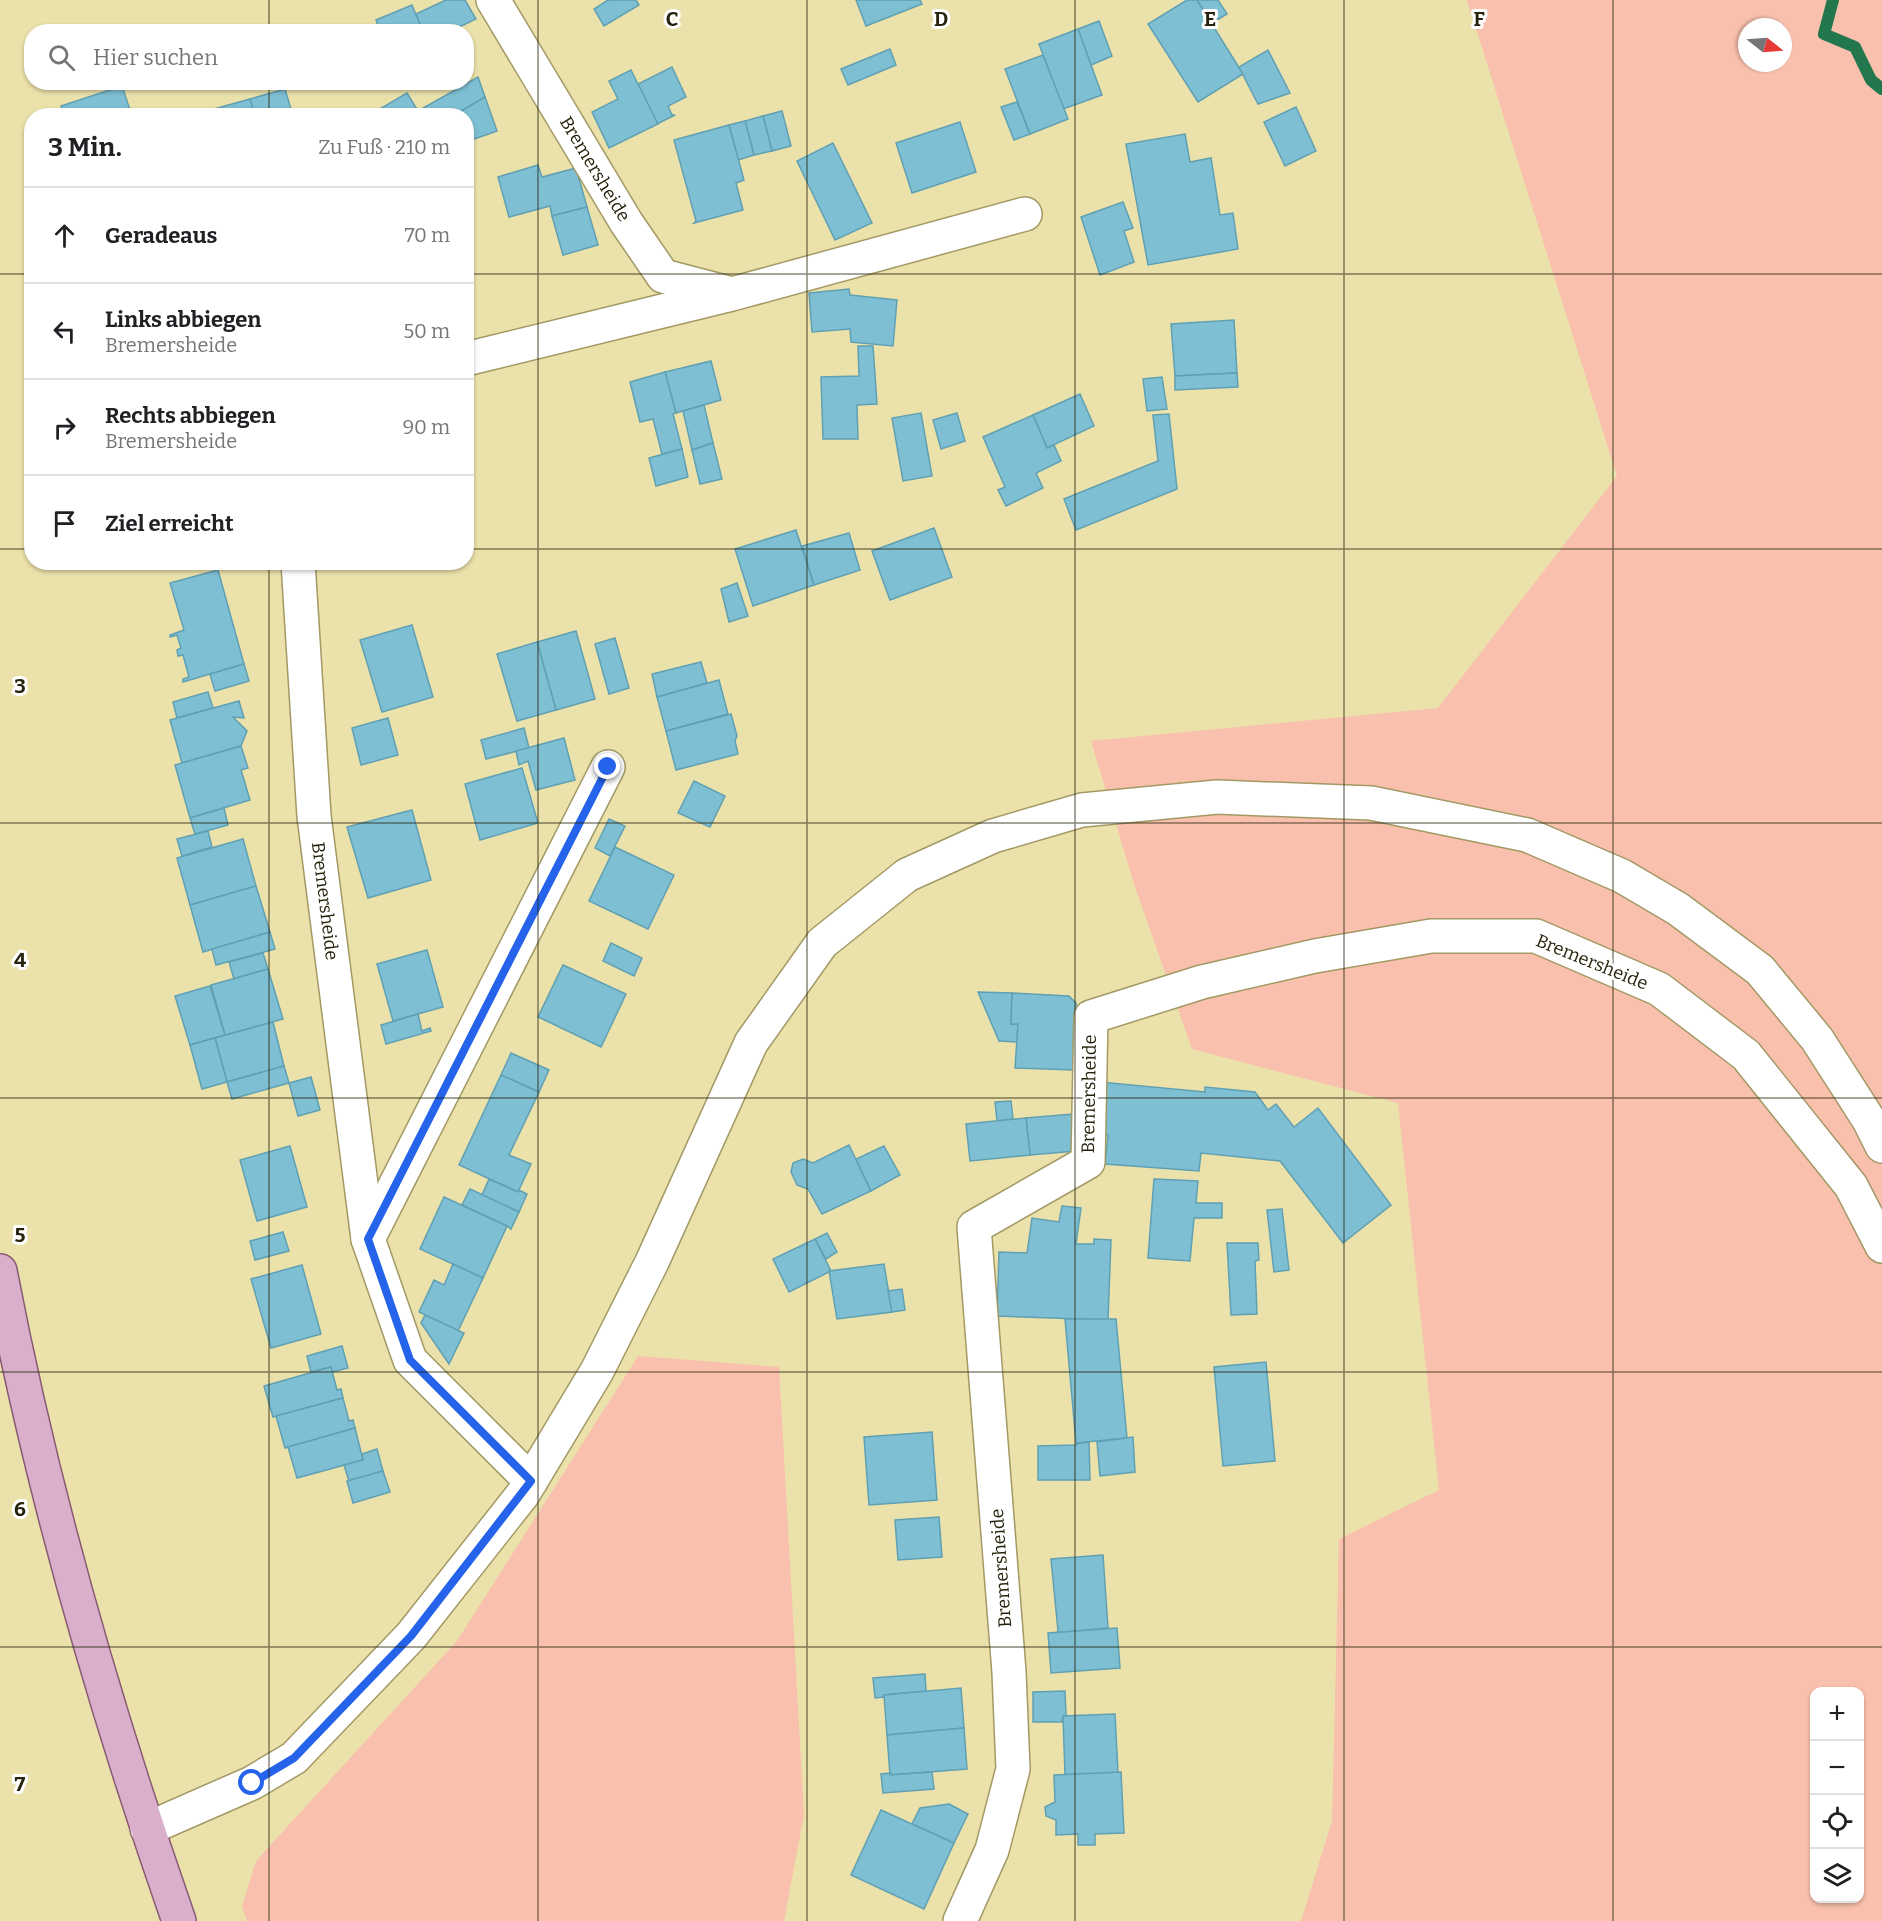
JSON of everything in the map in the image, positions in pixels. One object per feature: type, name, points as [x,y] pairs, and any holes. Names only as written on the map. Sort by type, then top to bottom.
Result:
[{"type":"main road","points":[[0,1271],[8,1352],[74,1588],[147,1829],[179,1921]]},
{"type":"street","name":"Bremersheide","points":[[493,0],[626,222],[663,276],[732,294]]},
{"type":"street","name":"Bremersheide","points":[[474,357],[732,294],[1025,214]]},
{"type":"street","name":"Bremersheide","points":[[299,570],[314,816],[368,1239],[410,1360],[531,1481]]},
{"type":"street","points":[[368,1239],[608,767]]},
{"type":"street","points":[[147,1829],[252,1783],[294,1758],[411,1636],[531,1481],[597,1371],[652,1262],[751,1043],[822,943],[907,875],[993,836],[1082,810],[1217,796],[1371,803],[1527,835],[1622,876],[1678,909],[1760,970],[1817,1039],[1869,1120],[1882,1146]]},
{"type":"street","name":"Bremersheide","points":[[960,1921],[992,1850],[1013,1768],[1009,1672],[974,1227],[1088,1162],[1091,1017],[1202,981],[1315,956],[1431,936],[1536,936],[1659,989],[1746,1055],[1851,1186],[1882,1246]]},
{"type":"shaded area","points":[[1467,0],[1882,0],[1882,1921],[1301,1921],[1332,1821],[1339,1539],[1439,1490],[1398,1103],[1192,1049],[1135,887],[1091,741],[1438,708],[1617,476]]},
{"type":"shaded area","points":[[638,1356],[779,1367],[804,1814],[784,1921],[247,1921],[242,1906],[256,1861],[457,1641]]},
{"type":"building","points":[[446,0],[465,0],[476,19],[466,24],[420,24],[416,14]]},
{"type":"building","points":[[608,0],[636,0],[639,5],[604,26],[594,9]]},
{"type":"building","points":[[856,0],[920,0],[922,4],[866,26]]},
{"type":"building","points":[[1187,0],[1197,0],[1243,74],[1198,102],[1148,24]]},
{"type":"building","points":[[1197,0],[1218,0],[1227,14],[1212,23]]},
{"type":"building","points":[[412,5],[420,24],[377,24],[376,20]]},
{"type":"building","points":[[1099,21],[1112,56],[1091,65],[1078,29]]},
{"type":"building","points":[[1078,29],[1102,95],[1063,109],[1039,44]]},
{"type":"building","points":[[890,49],[896,65],[848,85],[841,69]]},
{"type":"building","points":[[1268,50],[1290,93],[1258,104],[1239,67]]},
{"type":"building","points":[[1043,55],[1068,119],[1030,134],[1005,69]]},
{"type":"building","points":[[672,67],[686,97],[668,106],[672,115],[675,115],[657,124],[638,84]]},
{"type":"building","points":[[631,70],[658,124],[609,148],[592,112],[618,99],[609,81]]},
{"type":"building","points":[[478,77],[485,97],[466,108],[423,108],[455,90],[474,90],[474,79]]},
{"type":"building","points":[[110,90],[123,90],[129,108],[62,108],[61,106]]},
{"type":"building","points":[[285,90],[291,108],[253,108],[250,99]]},
{"type":"building","points":[[407,93],[416,108],[381,108]]},
{"type":"building","points":[[485,97],[497,131],[474,139],[474,108],[466,108]]},
{"type":"building","points":[[250,99],[253,108],[218,108]]},
{"type":"building","points":[[1017,102],[1030,134],[1014,140],[1001,107]]},
{"type":"building","points":[[1296,107],[1316,151],[1285,166],[1264,122]]},
{"type":"building","points":[[782,111],[791,146],[772,151],[763,116]]},
{"type":"building","points":[[763,116],[772,151],[754,155],[745,121]]},
{"type":"building","points":[[745,121],[754,155],[738,160],[729,125]]},
{"type":"building","points":[[960,122],[976,172],[912,193],[896,143]]},
{"type":"building","points":[[729,125],[744,180],[736,183],[743,210],[694,223],[696,221],[674,140]]},
{"type":"building","points":[[1185,134],[1190,162],[1211,158],[1220,215],[1233,213],[1238,249],[1148,265],[1126,144]]},
{"type":"building","points":[[833,143],[872,223],[835,240],[797,161]]},
{"type":"building","points":[[538,165],[542,177],[576,168],[587,207],[552,216],[550,206],[509,217],[498,177]]},
{"type":"building","points":[[1123,202],[1133,228],[1124,231],[1134,262],[1100,275],[1081,217]]},
{"type":"building","points":[[587,207],[598,245],[563,255],[552,216]]},
{"type":"building","points":[[849,289],[850,295],[897,300],[893,346],[851,342],[850,329],[812,332],[809,293]]},
{"type":"building","points":[[1234,320],[1237,373],[1175,376],[1171,324]]},
{"type":"building","points":[[858,346],[873,346],[877,404],[857,405],[858,439],[823,439],[821,377],[859,376]]},
{"type":"building","points":[[711,361],[721,400],[676,413],[665,372]]},
{"type":"building","points":[[665,372],[676,413],[673,414],[682,449],[662,454],[653,419],[640,422],[630,382]]},
{"type":"building","points":[[1237,373],[1238,387],[1175,390],[1175,376]]},
{"type":"building","points":[[1162,377],[1167,409],[1147,411],[1143,379]]},
{"type":"building","points":[[1080,394],[1094,426],[1047,448],[1033,415]]},
{"type":"building","points":[[704,405],[713,443],[692,450],[683,411]]},
{"type":"building","points":[[921,413],[932,476],[903,481],[892,418]]},
{"type":"building","points":[[957,413],[965,441],[941,449],[933,420]]},
{"type":"building","points":[[1169,414],[1177,489],[1076,530],[1064,499],[1158,461],[1153,415]]},
{"type":"building","points":[[1033,415],[1047,448],[1054,445],[1061,461],[1036,473],[1043,488],[1006,506],[998,490],[1005,487],[983,437]]},
{"type":"building","points":[[713,443],[722,479],[700,484],[692,450]]},
{"type":"building","points":[[682,449],[688,477],[656,486],[649,458]]},
{"type":"building","points":[[934,528],[952,577],[890,600],[872,551]]},
{"type":"building","points":[[796,530],[814,585],[753,606],[735,549]]},
{"type":"building","points":[[849,533],[860,570],[814,585],[802,546]]},
{"type":"building","points":[[218,570],[244,664],[183,682],[183,679],[189,677],[183,655],[178,656],[177,650],[181,648],[177,635],[170,637],[170,635],[184,630],[170,583]]},
{"type":"building","points":[[737,583],[748,616],[729,622],[721,589]]},
{"type":"building","points":[[412,625],[433,697],[382,712],[360,640]]},
{"type":"building","points":[[576,631],[595,699],[556,710],[537,642]]},
{"type":"building","points":[[615,638],[629,688],[609,694],[595,644]]},
{"type":"building","points":[[537,642],[556,710],[517,721],[497,654]]},
{"type":"building","points":[[701,662],[707,683],[657,697],[652,674]]},
{"type":"building","points":[[244,664],[249,681],[215,691],[210,674]]},
{"type":"building","points":[[719,680],[728,714],[666,731],[657,697]]},
{"type":"building","points":[[208,692],[213,708],[177,718],[173,702]]},
{"type":"building","points":[[239,701],[244,718],[233,717],[247,731],[241,746],[182,763],[170,720]]},
{"type":"building","points":[[731,714],[737,736],[735,741],[738,754],[676,770],[666,731]]},
{"type":"building","points":[[388,718],[398,755],[361,765],[352,728]]},
{"type":"building","points":[[524,728],[529,748],[486,759],[481,740]]},
{"type":"building","points":[[564,738],[575,780],[536,790],[528,761],[519,765],[516,751]]},
{"type":"building","points":[[241,746],[248,768],[241,770],[250,800],[190,818],[175,765]]},
{"type":"building","points":[[522,768],[538,823],[480,840],[465,784]]},
{"type":"building","points":[[694,781],[725,796],[710,827],[678,813]]},
{"type":"building","points":[[224,808],[228,825],[195,834],[190,818]]},
{"type":"building","points":[[412,810],[431,880],[368,898],[347,827]]},
{"type":"building","points":[[609,819],[625,826],[610,856],[595,848]]},
{"type":"building","points":[[208,831],[212,847],[182,856],[177,839]]},
{"type":"building","points":[[243,839],[256,886],[190,905],[177,858]]},
{"type":"building","points":[[615,847],[674,875],[648,929],[589,901]]},
{"type":"building","points":[[256,886],[270,932],[203,952],[190,905]]},
{"type":"building","points":[[270,932],[275,949],[216,965],[212,949]]},
{"type":"building","points":[[611,943],[642,958],[634,976],[603,961]]},
{"type":"building","points":[[427,950],[443,1007],[393,1021],[377,964]]},
{"type":"building","points":[[263,953],[268,969],[234,979],[229,962]]},
{"type":"building","points":[[563,965],[626,994],[601,1047],[538,1017]]},
{"type":"building","points":[[268,969],[283,1019],[225,1035],[211,985]]},
{"type":"building","points":[[210,986],[225,1035],[190,1045],[175,996]]},
{"type":"building","points":[[978,992],[1012,993],[1011,1024],[1018,1024],[1017,1042],[999,1041]]},
{"type":"building","points":[[1012,993],[1069,996],[1076,1003],[1074,1070],[1015,1068],[1018,1024],[1011,1024]]},
{"type":"building","points":[[418,1014],[422,1031],[430,1028],[431,1031],[386,1044],[381,1025]]},
{"type":"building","points":[[273,1022],[284,1066],[227,1082],[215,1038]]},
{"type":"building","points":[[215,1038],[227,1082],[202,1089],[190,1045]]},
{"type":"building","points":[[511,1053],[549,1070],[539,1092],[501,1075]]},
{"type":"building","points":[[284,1066],[289,1083],[232,1099],[227,1082]]},
{"type":"building","points":[[501,1075],[539,1092],[509,1155],[531,1164],[518,1192],[459,1165]]},
{"type":"building","points":[[311,1077],[320,1110],[298,1116],[289,1083]]},
{"type":"building","points":[[1100,1082],[1205,1092],[1205,1087],[1255,1092],[1268,1110],[1276,1104],[1294,1127],[1318,1108],[1391,1205],[1343,1243],[1280,1161],[1201,1153],[1199,1171],[1105,1164],[1108,1135],[1097,1134]]},
{"type":"building","points":[[1011,1101],[1013,1119],[997,1121],[995,1102]]},
{"type":"building","points":[[1073,1114],[1076,1151],[1030,1155],[1026,1118]]},
{"type":"building","points":[[1026,1118],[1030,1155],[970,1161],[966,1124]]},
{"type":"building","points":[[849,1145],[871,1191],[822,1214],[808,1189],[797,1185],[791,1172],[793,1163],[803,1159],[813,1163]]},
{"type":"building","points":[[290,1146],[307,1207],[257,1221],[240,1160]]},
{"type":"building","points":[[884,1146],[900,1175],[871,1191],[856,1159]]},
{"type":"building","points":[[489,1179],[527,1194],[519,1212],[482,1195]]},
{"type":"building","points":[[1154,1179],[1198,1181],[1196,1203],[1222,1203],[1222,1218],[1194,1218],[1190,1261],[1148,1258]]},
{"type":"building","points":[[470,1189],[519,1212],[511,1229],[462,1205]]},
{"type":"building","points":[[444,1197],[507,1226],[483,1278],[420,1249]]},
{"type":"building","points":[[1062,1206],[1081,1208],[1076,1244],[1094,1244],[1094,1239],[1111,1240],[1108,1320],[997,1316],[999,1252],[1027,1253],[1032,1218],[1059,1222]]},
{"type":"building","points":[[1282,1209],[1289,1270],[1274,1272],[1267,1210]]},
{"type":"building","points":[[283,1232],[289,1251],[255,1260],[250,1241]]},
{"type":"building","points":[[827,1233],[837,1252],[826,1259],[815,1239]]},
{"type":"building","points":[[815,1239],[831,1271],[789,1292],[773,1259]]},
{"type":"building","points":[[1227,1243],[1258,1243],[1259,1260],[1255,1261],[1257,1314],[1231,1315]]},
{"type":"building","points":[[453,1264],[483,1278],[458,1331],[419,1312],[434,1280],[444,1285]]},
{"type":"building","points":[[884,1264],[892,1312],[837,1319],[829,1271]]},
{"type":"building","points":[[302,1265],[321,1334],[271,1348],[251,1279]]},
{"type":"building","points":[[902,1289],[905,1310],[892,1312],[888,1291]]},
{"type":"building","points":[[425,1315],[464,1333],[449,1364],[421,1323]]},
{"type":"building","points":[[1065,1319],[1116,1319],[1127,1438],[1076,1443]]},
{"type":"building","points":[[342,1346],[348,1368],[332,1372],[331,1367],[311,1372],[307,1356]]},
{"type":"building","points":[[1266,1362],[1275,1461],[1223,1466],[1214,1367]]},
{"type":"building","points":[[331,1367],[337,1390],[341,1389],[343,1398],[273,1417],[264,1386]]},
{"type":"building","points":[[343,1398],[349,1421],[353,1420],[355,1428],[285,1448],[276,1416]]},
{"type":"building","points":[[355,1428],[363,1460],[297,1478],[288,1447]]},
{"type":"building","points":[[932,1432],[937,1500],[869,1505],[864,1437]]},
{"type":"building","points":[[1133,1437],[1135,1472],[1100,1476],[1097,1442]]},
{"type":"building","points":[[1089,1442],[1090,1480],[1038,1480],[1038,1446],[1076,1445]]},
{"type":"building","points":[[377,1449],[383,1471],[349,1481],[344,1465],[363,1460],[362,1454]]},
{"type":"building","points":[[383,1471],[390,1492],[353,1503],[347,1481]]},
{"type":"building","points":[[939,1517],[942,1557],[898,1560],[895,1520]]},
{"type":"building","points":[[1103,1555],[1108,1628],[1056,1633],[1058,1631],[1051,1559]]},
{"type":"building","points":[[1117,1628],[1120,1668],[1051,1673],[1048,1633]]},
{"type":"building","points":[[925,1674],[926,1691],[875,1698],[873,1678]]},
{"type":"building","points":[[961,1688],[964,1728],[887,1735],[884,1695]]},
{"type":"building","points":[[1065,1691],[1066,1716],[1063,1716],[1062,1722],[1033,1722],[1033,1692]]},
{"type":"building","points":[[1115,1714],[1118,1773],[1065,1775],[1063,1716]]},
{"type":"building","points":[[964,1728],[967,1769],[890,1775],[887,1735]]},
{"type":"building","points":[[932,1772],[934,1789],[883,1793],[881,1774]]},
{"type":"building","points":[[1121,1772],[1124,1833],[1095,1834],[1095,1845],[1078,1845],[1078,1834],[1056,1835],[1056,1820],[1046,1816],[1045,1807],[1055,1802],[1054,1775]]},
{"type":"building","points":[[949,1804],[968,1814],[954,1843],[912,1824],[920,1808]]},
{"type":"building","points":[[881,1810],[954,1843],[924,1909],[851,1875]]},
{"type":"waterway","points":[[1833,0],[1824,34],[1855,47],[1871,80],[1882,89]]},
{"type":"route","points":[[252,1783],[294,1758],[411,1636],[531,1481],[410,1360],[368,1239],[608,767]]}]
